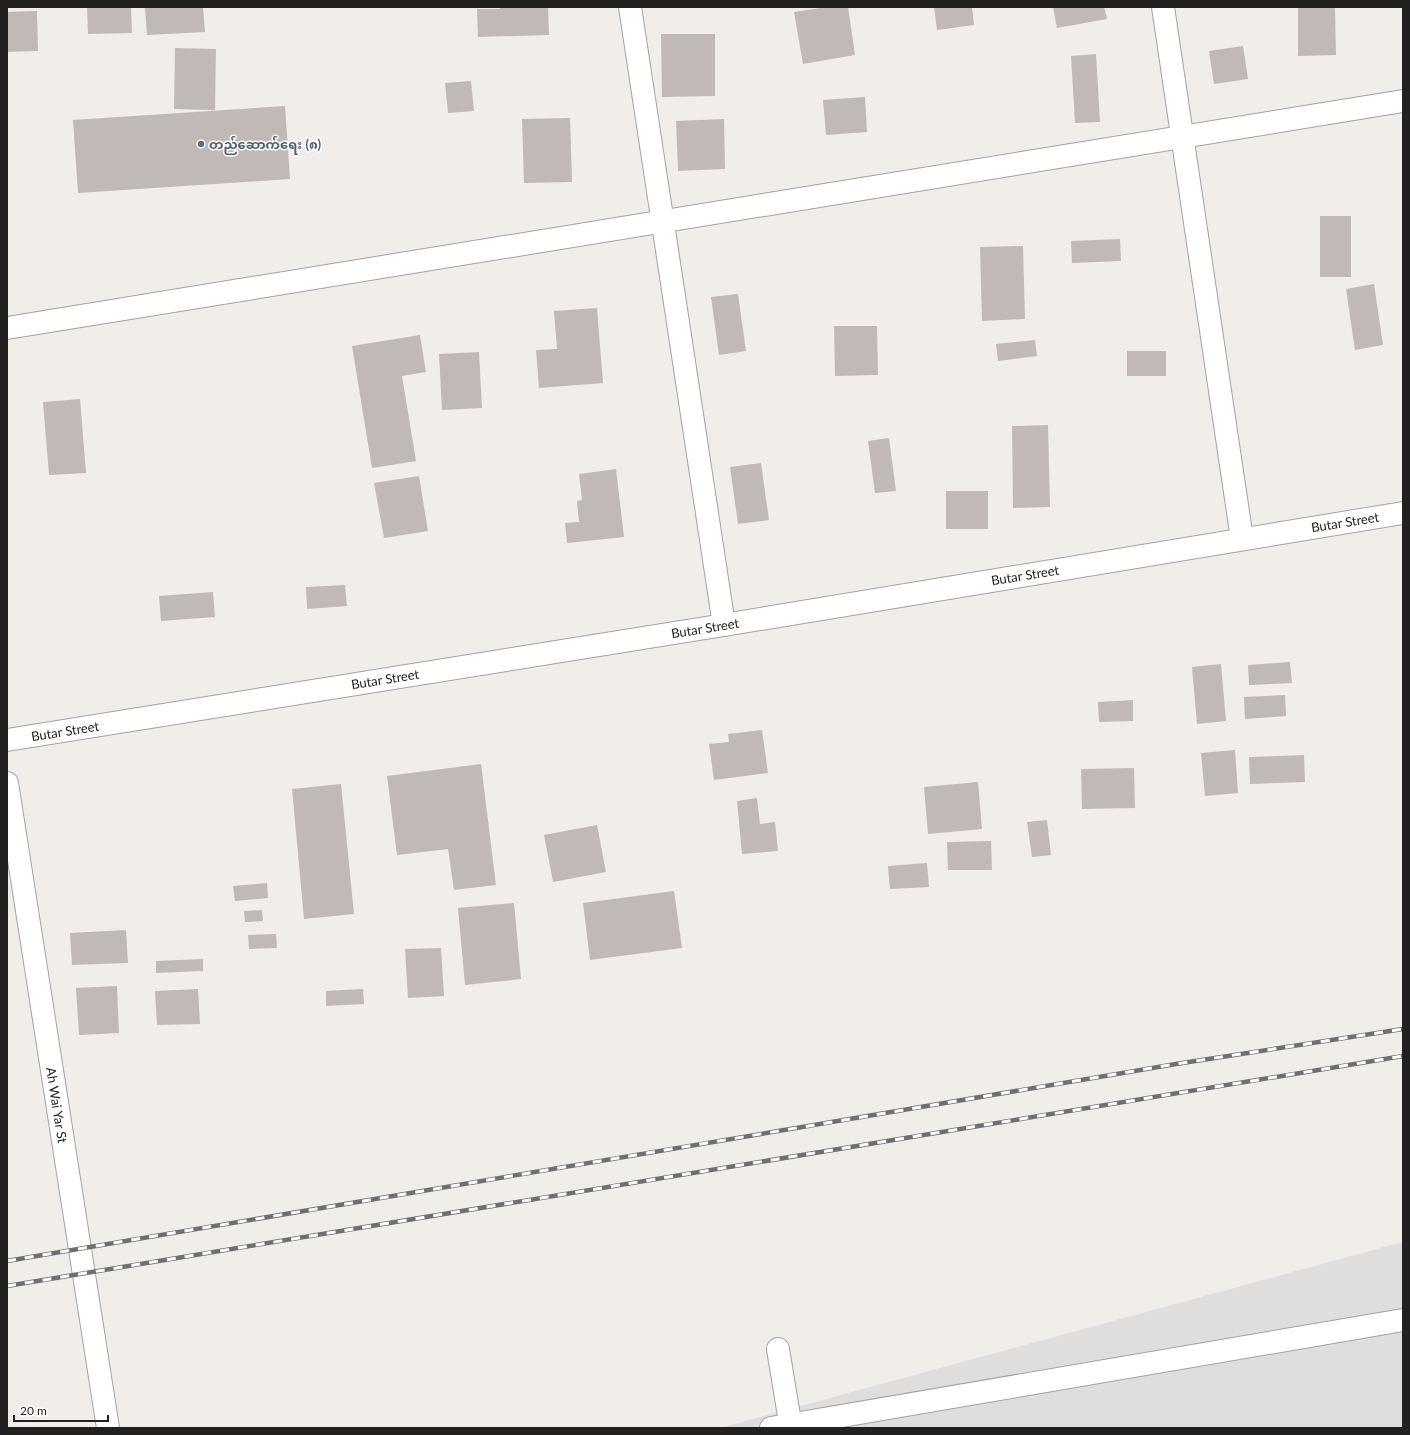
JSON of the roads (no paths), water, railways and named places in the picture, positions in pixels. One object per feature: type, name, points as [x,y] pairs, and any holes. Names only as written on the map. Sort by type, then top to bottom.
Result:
[{"type":"street","points":[[630,7],[724,625]]},
{"type":"street","points":[[1163,7],[1242,539]]},
{"type":"street","points":[[7,328],[1403,101]]},
{"type":"street","name":"Butar Street","points":[[7,740],[724,625],[1403,513]]},
{"type":"street","name":"Ah Wai Yar St","points":[[7,783],[108,1428]]},
{"type":"street","points":[[778,1349],[784,1427],[1403,1320]]},
{"type":"railway","points":[[7,1261],[1176,1064],[1403,1029]]},
{"type":"railway","points":[[7,1286],[1403,1056]]},
{"type":"place","name":"တည်ဆောက်ရေး (၈)","points":[[201,144]]}]
